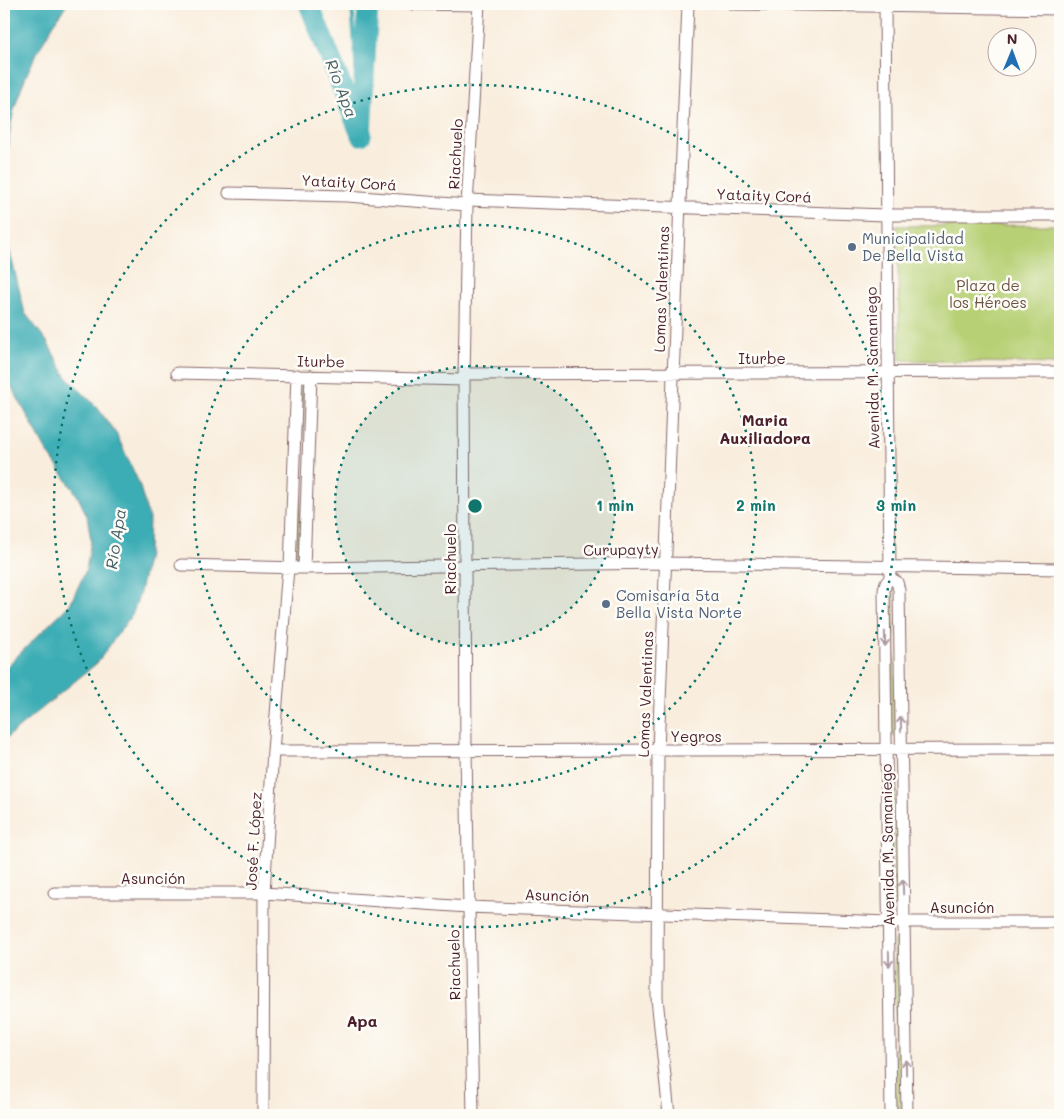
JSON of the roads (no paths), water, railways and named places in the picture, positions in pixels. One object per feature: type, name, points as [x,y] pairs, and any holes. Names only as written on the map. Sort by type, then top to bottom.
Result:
[{"type":"street","points":[[413,4],[479,4]]},
{"type":"street","name":"Riachuelo","points":[[473,1115],[466,752],[464,377],[468,202],[479,4]]},
{"type":"street","name":"Lomas Valentinas","points":[[670,1115],[657,998],[658,751],[688,4]]},
{"type":"street","points":[[732,4],[1060,9]]},
{"type":"street","name":"Avenida M. Samaniego","points":[[880,6],[888,373],[890,572],[884,590],[891,1115]]},
{"type":"street","name":"Yataity Corá","points":[[229,193],[468,202],[679,206],[885,215],[1060,215]]},
{"type":"street","name":"Iturbe","points":[[177,373],[464,377],[673,373],[1060,372]]},
{"type":"street","name":"José F. López","points":[[262,1115],[264,894],[273,751],[289,568],[297,375]]},
{"type":"street","points":[[304,568],[311,376]]},
{"type":"street","name":"Curupayty","points":[[181,565],[304,568],[665,564],[890,572],[1060,569]]},
{"type":"street","name":"Avenida M. Samaniego","points":[[890,572],[897,582],[899,590],[906,1115]]},
{"type":"street","name":"Yegros","points":[[273,751],[1060,749]]},
{"type":"street","name":"Asunción","points":[[54,892],[264,894],[468,907],[889,922],[1060,922]]},
{"type":"water","points":[[4,4],[67,4],[39,50],[17,100],[9,136],[4,199]]},
{"type":"water","points":[[4,200],[7,240],[25,313],[46,340],[66,376],[97,407],[117,435],[139,483],[149,519],[148,555],[140,592],[133,613],[97,663],[4,740],[4,669],[70,604],[86,570],[91,540],[87,516],[77,495],[46,450],[4,373]]},
{"type":"waterway","name":"Río Apa","points":[[309,4],[361,135],[368,4]]},
{"type":"waterway","points":[[352,4],[361,135]]},
{"type":"place","name":"Municipalidad De Bella Vista","points":[[852,247]]},
{"type":"place","name":"Comisaría 5ta Bella Vista Norte","points":[[606,604]]},
{"type":"district","name":"Maria Auxiliadora","points":[[765,428]]},
{"type":"district","name":"Apa","points":[[362,1020]]},
{"type":"park label","name":"Plaza de los Héroes","points":[[988,294]]}]
